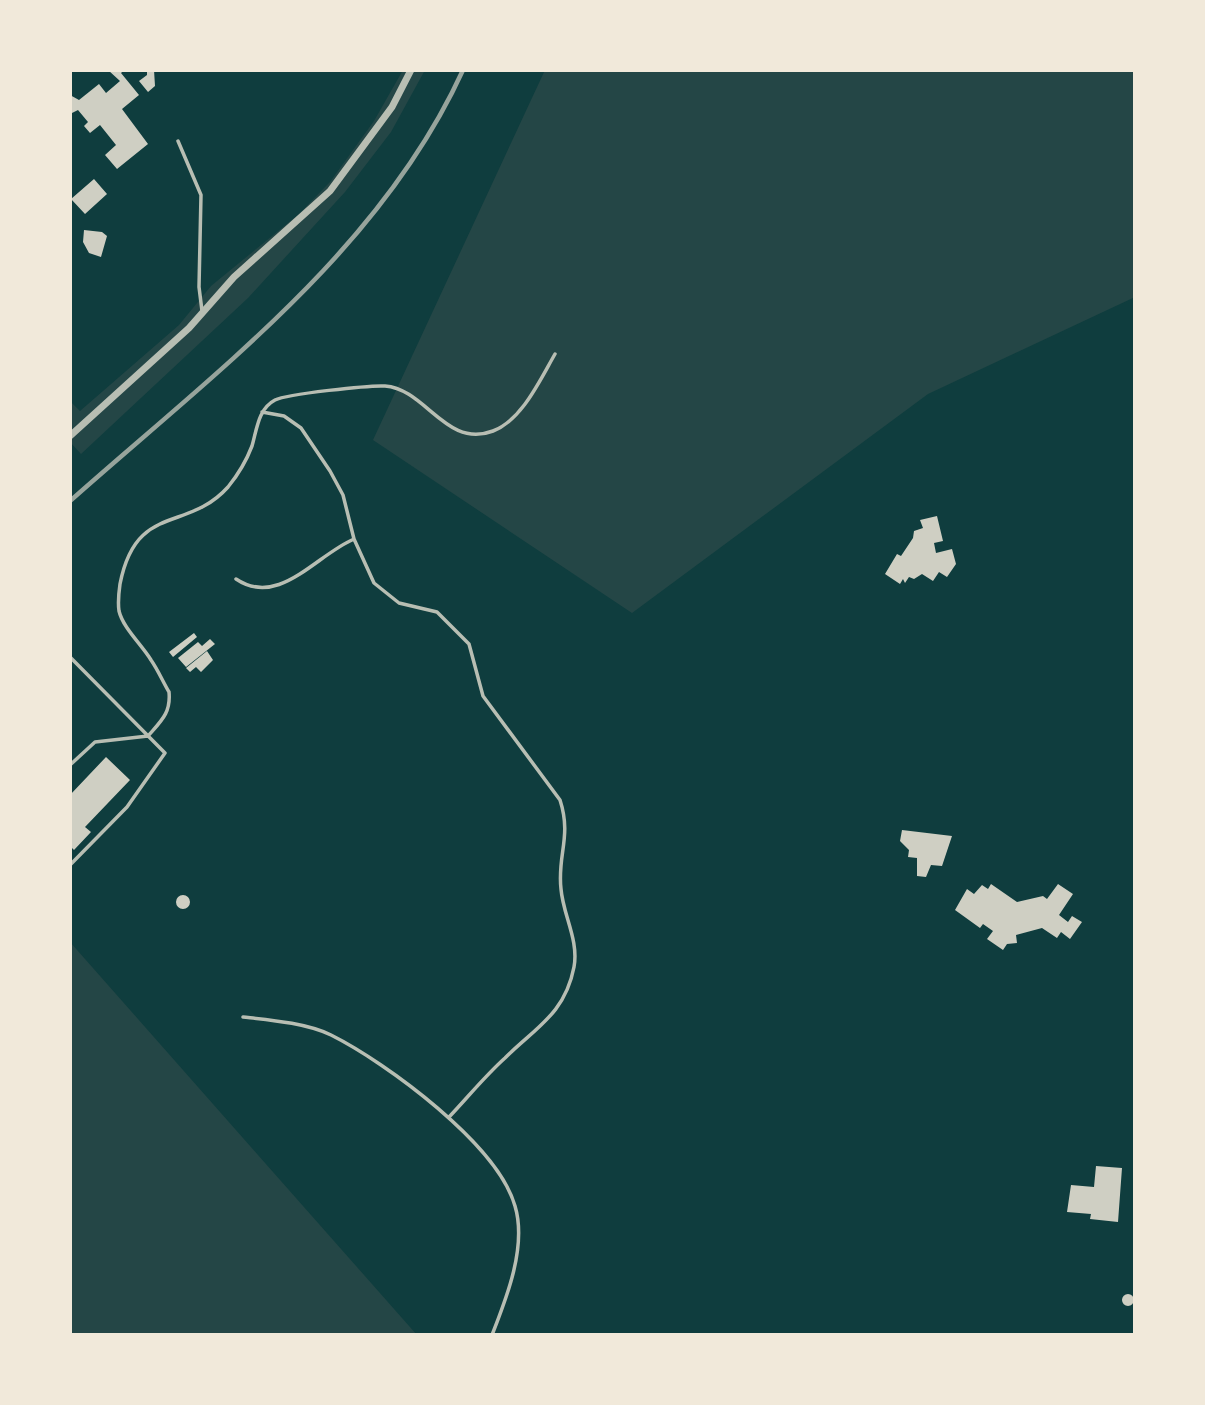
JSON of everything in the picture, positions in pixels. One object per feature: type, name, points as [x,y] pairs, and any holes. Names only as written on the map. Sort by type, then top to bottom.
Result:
[{"type":"street","points":[[70,436],[202,313],[234,277],[330,191],[392,107],[411,70]]},
{"type":"lane","points":[[178,141],[201,195],[199,287],[202,313]]},
{"type":"lane","points":[[70,765],[95,742],[148,736],[170,706],[169,692],[120,612],[120,585],[128,559],[135,542],[150,527],[198,509],[228,487],[251,447],[266,406],[286,397],[384,386],[411,396],[449,428],[476,435],[506,424],[531,394],[555,354]]},
{"type":"lane","points":[[262,412],[285,416],[301,428],[343,495],[363,565],[387,596],[416,610],[437,612],[469,644],[483,696],[560,800],[566,817],[561,890],[573,942],[574,966],[568,986],[556,1011],[541,1029],[506,1056],[450,1116]]},
{"type":"lane","points":[[236,579],[246,586],[264,589],[282,585],[335,547],[354,539]]},
{"type":"lane","points":[[70,657],[165,753],[127,807],[70,865]]},
{"type":"lane","points":[[243,1017],[329,1034],[367,1056],[450,1116],[505,1178],[516,1206],[519,1228],[515,1260],[492,1335]]},
{"type":"shaded area","points":[[403,70],[425,70],[391,132],[345,192],[248,298],[81,454],[70,442],[70,401],[80,411],[179,325],[211,286],[299,214],[330,182],[374,121]]},
{"type":"shaded area","points":[[545,70],[1135,70],[1135,297],[928,394],[632,613],[373,440]]},
{"type":"shaded area","points":[[70,942],[417,1335],[70,1335]]},
{"type":"building","points":[[108,70],[124,70],[121,73],[139,95],[122,109],[148,144],[117,169],[105,155],[116,145],[100,125],[90,133],[84,126],[88,122],[78,110],[70,114],[70,95],[79,100],[99,84],[106,93],[120,81]]},
{"type":"building","points":[[147,70],[154,70],[155,86],[148,92],[139,81],[147,75]]},
{"type":"building","points":[[94,179],[107,194],[85,214],[71,199]]},
{"type":"building","points":[[84,230],[102,232],[107,236],[101,257],[89,253],[83,242]]},
{"type":"building","points":[[937,516],[943,541],[934,543],[936,553],[952,549],[956,564],[947,577],[939,572],[933,581],[922,574],[914,579],[909,577],[905,583],[903,579],[900,584],[885,574],[897,554],[901,556],[913,538],[914,531],[923,528],[920,520]]},
{"type":"building","points":[[194,633],[197,637],[173,657],[169,652]]},
{"type":"building","points":[[210,639],[215,644],[186,667],[178,658],[198,642],[202,646]]},
{"type":"building","points":[[207,651],[213,660],[201,672],[196,667],[190,672],[186,668]]},
{"type":"building","points":[[106,757],[130,780],[85,827],[91,832],[74,850],[70,846],[70,795]]},
{"type":"building","points":[[902,830],[952,836],[942,866],[931,865],[926,877],[917,876],[917,858],[908,857],[909,850],[900,841]]},
{"type":"building","points":[[991,884],[1017,902],[1043,896],[1047,899],[1058,884],[1073,894],[1059,915],[1068,922],[1072,916],[1082,922],[1070,939],[1061,932],[1057,938],[1042,928],[1016,935],[1017,943],[1007,944],[1003,950],[987,939],[993,931],[983,924],[980,928],[955,910],[967,889],[974,894],[982,885],[988,889]]},
{"type":"building","points":[[180,895],[186,895],[190,902],[186,909],[180,909],[176,905],[176,899]]},
{"type":"building","points":[[1096,1166],[1122,1168],[1118,1222],[1090,1219],[1091,1214],[1067,1212],[1071,1185],[1094,1187]]},
{"type":"building","points":[[1128,1294],[1134,1300],[1128,1306],[1122,1300]]},
{"type":"railway","points":[[70,501],[236,356],[341,252],[387,195],[428,135],[463,70]]}]
